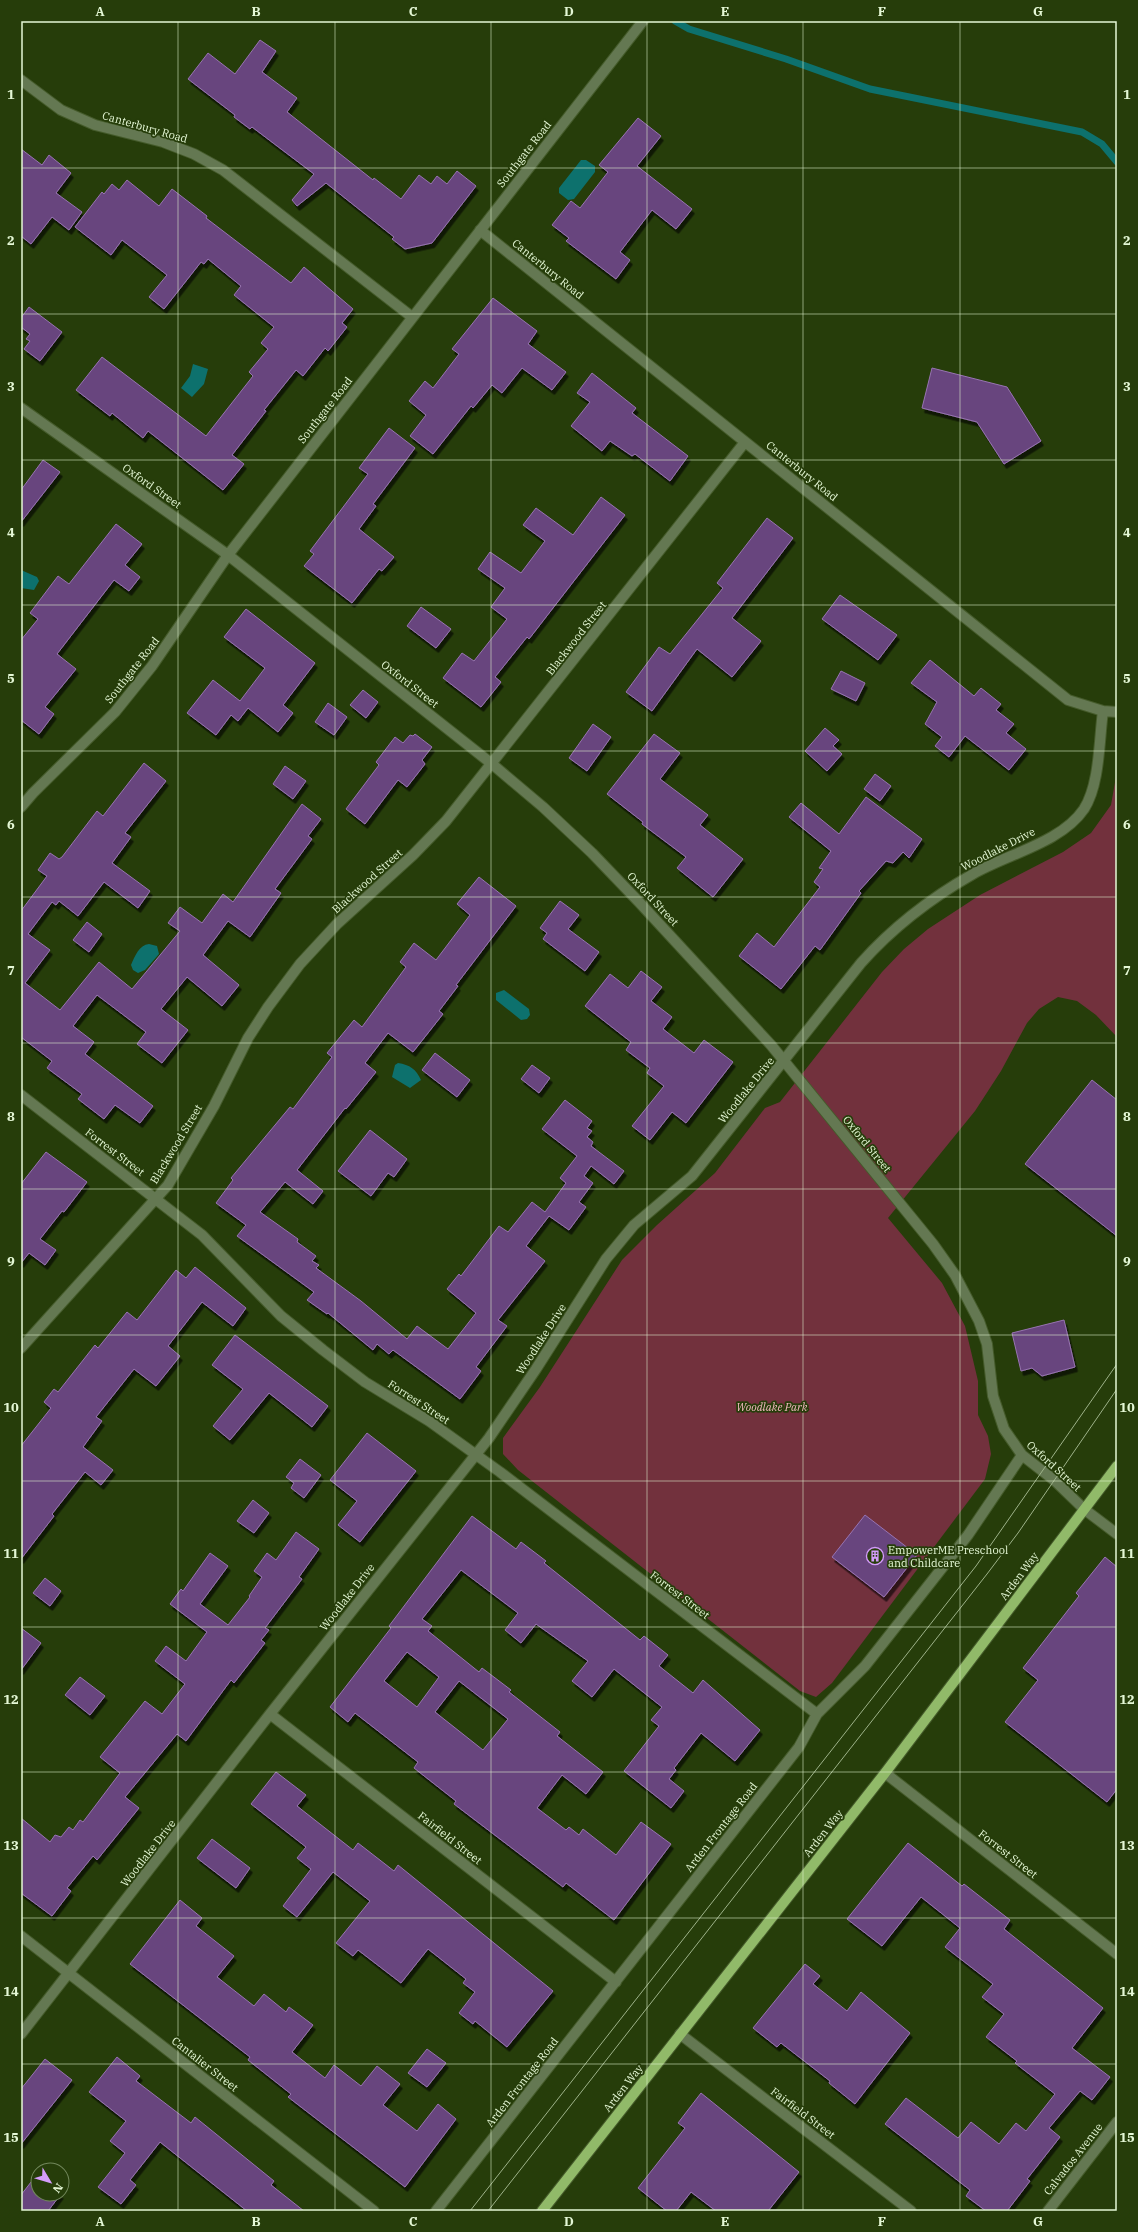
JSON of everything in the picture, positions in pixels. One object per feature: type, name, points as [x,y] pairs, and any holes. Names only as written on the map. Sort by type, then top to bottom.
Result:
[{"type":"main road","name":"Arden Way","points":[[542,2211],[885,1773],[1117,1466]]},
{"type":"street","name":"Southgate Road","points":[[21,807],[33,793],[115,712],[152,666],[228,555],[643,21]]},
{"type":"street","name":"Canterbury Road","points":[[21,80],[61,110],[95,124],[163,142],[194,154],[222,170],[412,317]]},
{"type":"street","name":"Canterbury Road","points":[[480,230],[1068,700],[1103,711],[1117,712]]},
{"type":"street","name":"Oxford Street","points":[[21,408],[228,555],[492,764],[543,807],[592,853],[785,1062],[933,1244],[955,1275],[968,1298],[987,1344],[993,1396],[1004,1429],[1022,1455],[1054,1480],[1084,1509],[1117,1534]]},
{"type":"street","name":"Blackwood Street","points":[[21,1348],[168,1185],[214,1106],[252,1032],[268,1007],[300,964],[336,924],[414,855],[446,821],[746,442]]},
{"type":"street","name":"Woodlake Drive","points":[[21,2034],[70,1973],[270,1714],[475,1455],[536,1370],[606,1259],[634,1225],[692,1176],[885,936],[914,912],[973,874],[1054,835],[1071,824],[1084,808],[1092,791],[1103,711]]},
{"type":"street","name":"Forrest Street","points":[[21,1095],[202,1235],[281,1316],[323,1350],[365,1382],[429,1421],[817,1714]]},
{"type":"street","name":"Arden Frontage Road","points":[[436,2211],[799,1747],[817,1714],[870,1659],[968,1535],[1022,1455]]},
{"type":"street","name":"Fairfield Street","points":[[270,1714],[616,1982]]},
{"type":"street","name":"Forrest Street","points":[[885,1773],[1117,1954]]},
{"type":"street","name":"Cantalier Street","points":[[21,1936],[374,2211]]},
{"type":"street","name":"Fairfield Street","points":[[680,2034],[911,2211]]},
{"type":"street","name":"Calvados Avenue","points":[[1048,2211],[1117,2122]]},
{"type":"green space","name":"Woodlake Park","points":[[1117,771],[1117,1037],[1096,1015],[1077,1001],[1058,997],[1039,1009],[1027,1023],[1001,1071],[975,1111],[888,1218],[942,1283],[965,1326],[978,1381],[978,1415],[988,1436],[991,1454],[985,1479],[832,1683],[816,1697],[800,1691],[518,1470],[503,1454],[503,1438],[540,1387],[622,1260],[657,1225],[715,1173],[765,1108],[780,1102],[882,972],[904,949],[928,929],[980,895],[1063,852],[1091,833],[1111,805]]},
{"type":"water","points":[[581,160],[586,160],[595,166],[595,172],[574,199],[568,200],[559,193],[559,188]]},
{"type":"water","points":[[193,364],[208,369],[204,384],[192,397],[181,388],[190,376]]},
{"type":"water","points":[[21,570],[37,577],[39,581],[34,590],[21,588]]},
{"type":"water","points":[[149,944],[157,946],[159,954],[145,970],[138,973],[133,970],[131,965],[140,949]]},
{"type":"water","points":[[504,990],[529,1009],[530,1015],[527,1019],[521,1020],[496,1000],[496,993]]},
{"type":"water","points":[[398,1063],[412,1068],[421,1080],[410,1088],[392,1077],[395,1065]]},
{"type":"building","points":[[260,40],[276,51],[262,72],[297,98],[287,112],[373,180],[374,178],[401,199],[419,175],[431,184],[437,176],[447,184],[457,171],[476,186],[432,243],[405,249],[392,239],[394,237],[326,183],[297,206],[292,200],[314,174],[252,127],[250,129],[234,117],[235,115],[188,79],[208,53],[235,74]]},
{"type":"building","points":[[638,118],[661,136],[637,166],[692,209],[676,229],[652,210],[620,252],[630,260],[616,279],[566,241],[569,238],[552,225],[571,201],[580,208],[608,172],[599,165]]},
{"type":"building","points":[[21,149],[42,165],[49,155],[71,173],[56,193],[82,212],[69,230],[52,217],[31,244],[21,236]]},
{"type":"building","points":[[127,180],[159,206],[172,189],[207,216],[206,218],[291,283],[304,267],[353,309],[342,323],[347,327],[328,351],[325,348],[303,376],[296,370],[264,410],[266,411],[232,455],[244,464],[223,490],[148,431],[143,438],[112,413],[110,416],[76,390],[102,357],[206,436],[253,376],[249,372],[268,349],[261,343],[274,327],[234,295],[241,286],[208,259],[204,264],[201,262],[164,309],[149,297],[167,275],[122,240],[111,255],[75,227],[102,192],[104,194],[112,184],[119,190]]},
{"type":"building","points":[[493,298],[537,331],[528,344],[566,372],[552,390],[522,368],[502,393],[492,385],[473,408],[471,406],[433,454],[410,436],[426,415],[409,401],[425,381],[433,388],[459,354],[452,349]]},
{"type":"building","points":[[29,307],[62,332],[40,361],[24,349],[30,341],[26,339],[30,334],[21,327],[21,318]]},
{"type":"building","points":[[932,368],[1007,387],[1041,441],[1004,464],[977,422],[922,408]]},
{"type":"building","points":[[592,373],[636,408],[632,413],[688,456],[670,481],[635,454],[632,456],[610,441],[602,451],[571,426],[590,402],[577,393]]},
{"type":"building","points":[[389,428],[415,448],[373,504],[376,506],[359,529],[394,557],[382,571],[379,569],[352,603],[304,566],[314,554],[310,551],[368,474],[359,468]]},
{"type":"building","points":[[43,460],[60,472],[21,522],[21,490]]},
{"type":"building","points":[[601,497],[625,515],[529,639],[527,637],[495,677],[501,682],[481,707],[443,678],[462,653],[474,661],[507,619],[491,607],[505,588],[478,569],[490,552],[521,573],[545,541],[523,525],[536,508],[573,535]]},
{"type":"building","points":[[767,518],[793,538],[732,618],[761,641],[732,677],[697,649],[652,711],[626,692],[659,647],[670,654],[723,588],[717,583]]},
{"type":"building","points":[[116,524],[142,544],[125,565],[140,577],[129,591],[114,580],[57,654],[76,669],[45,707],[54,714],[39,734],[21,720],[21,640],[38,619],[30,613],[58,576],[69,584]]},
{"type":"building","points":[[840,595],[897,635],[878,660],[822,619]]},
{"type":"building","points":[[421,607],[451,629],[436,648],[407,626]]},
{"type":"building","points":[[246,609],[315,663],[283,705],[293,713],[278,732],[248,708],[238,721],[231,715],[216,735],[187,713],[213,680],[240,701],[265,668],[224,637]]},
{"type":"building","points":[[930,660],[974,696],[981,688],[1001,704],[996,710],[1014,724],[1006,733],[1026,749],[1009,770],[965,736],[949,757],[935,746],[942,737],[925,724],[937,702],[911,683]]},
{"type":"building","points":[[841,671],[865,683],[856,701],[831,689]]},
{"type":"building","points":[[363,690],[378,702],[366,718],[350,705]]},
{"type":"building","points":[[328,703],[347,717],[334,735],[315,722]]},
{"type":"building","points":[[593,724],[611,737],[587,771],[569,758]]},
{"type":"building","points":[[825,728],[839,740],[833,746],[842,754],[827,771],[805,751]]},
{"type":"building","points":[[415,734],[432,747],[422,760],[425,764],[407,787],[398,780],[365,824],[346,809],[379,765],[376,762],[395,737],[403,743],[410,735],[413,736]]},
{"type":"building","points":[[654,734],[680,753],[660,779],[708,815],[700,825],[743,859],[713,897],[677,868],[686,857],[642,824],[643,822],[607,794]]},
{"type":"building","points":[[144,763],[166,781],[125,833],[131,837],[112,863],[150,891],[138,908],[104,882],[78,916],[59,901],[56,905],[52,902],[28,934],[50,950],[25,983],[60,1010],[99,962],[132,989],[180,931],[168,923],[180,907],[202,923],[223,894],[233,902],[302,804],[321,819],[308,836],[312,839],[275,889],[281,893],[250,937],[228,921],[203,955],[239,985],[222,1006],[187,977],[161,1009],[188,1030],[162,1063],[137,1044],[146,1032],[97,995],[73,1026],[94,1042],[85,1054],[153,1106],[140,1123],[115,1105],[104,1119],[78,1099],[82,1094],[47,1068],[52,1061],[21,1037],[21,911],[47,876],[38,870],[50,853],[59,859],[62,857],[97,811],[103,816]]},
{"type":"building","points":[[285,766],[306,781],[293,799],[273,784]]},
{"type":"building","points":[[875,774],[891,786],[880,801],[864,789]]},
{"type":"building","points":[[866,797],[922,839],[909,858],[903,852],[893,863],[886,861],[859,891],[861,893],[820,950],[815,946],[781,989],[739,956],[757,933],[774,947],[820,887],[814,882],[823,869],[819,868],[831,851],[789,817],[801,803],[839,834]]},
{"type":"building","points":[[479,877],[516,906],[456,985],[458,986],[439,1011],[443,1014],[413,1052],[388,1033],[365,1063],[376,1072],[346,1109],[345,1108],[297,1170],[323,1191],[313,1204],[285,1182],[260,1212],[298,1239],[297,1242],[316,1256],[312,1261],[319,1265],[316,1268],[361,1301],[407,1339],[417,1326],[448,1349],[476,1313],[447,1289],[459,1274],[461,1276],[499,1226],[508,1232],[532,1202],[545,1212],[566,1183],[560,1178],[577,1156],[542,1129],[565,1100],[592,1121],[587,1128],[592,1131],[587,1137],[593,1142],[591,1146],[624,1171],[614,1184],[591,1166],[584,1176],[593,1183],[579,1202],[586,1207],[569,1230],[549,1216],[526,1246],[545,1261],[498,1320],[507,1326],[476,1367],[481,1371],[460,1399],[393,1350],[389,1354],[377,1344],[373,1350],[328,1313],[327,1314],[307,1300],[314,1292],[237,1236],[246,1225],[216,1203],[233,1180],[231,1178],[290,1107],[293,1109],[332,1057],[327,1053],[354,1020],[362,1027],[406,967],[400,962],[414,943],[436,960],[470,915],[457,904]]},
{"type":"building","points":[[560,901],[579,915],[568,929],[599,952],[585,971],[543,939],[547,933],[540,928]]},
{"type":"building","points":[[87,922],[102,934],[89,952],[73,940]]},
{"type":"building","points":[[641,971],[662,987],[651,1001],[672,1017],[663,1029],[694,1053],[704,1040],[733,1062],[686,1123],[672,1112],[650,1140],[632,1126],[664,1086],[647,1073],[650,1068],[626,1050],[631,1042],[585,1006],[610,974],[628,988]]},
{"type":"building","points":[[435,1053],[470,1080],[457,1097],[422,1070]]},
{"type":"building","points":[[532,1065],[550,1078],[539,1093],[521,1079]]},
{"type":"building","points":[[1092,1080],[1117,1100],[1117,1236],[1025,1164]]},
{"type":"building","points":[[370,1130],[407,1159],[394,1177],[388,1173],[371,1196],[338,1171]]},
{"type":"building","points":[[46,1152],[87,1182],[64,1212],[62,1211],[40,1239],[56,1250],[45,1265],[29,1253],[21,1263],[21,1184]]},
{"type":"building","points":[[195,1267],[246,1308],[233,1326],[202,1302],[168,1346],[180,1356],[156,1386],[134,1369],[96,1417],[102,1421],[83,1447],[113,1470],[101,1485],[85,1472],[52,1514],[54,1516],[21,1559],[21,1446],[51,1408],[44,1402],[54,1389],[58,1392],[95,1345],[98,1348],[127,1312],[137,1320],[176,1270],[186,1278]]},
{"type":"building","points":[[1064,1320],[1075,1367],[1042,1376],[1032,1368],[1021,1371],[1012,1333]]},
{"type":"building","points":[[235,1335],[328,1406],[312,1427],[269,1393],[230,1440],[213,1426],[243,1389],[212,1365]]},
{"type":"building","points":[[367,1433],[416,1471],[360,1542],[338,1525],[357,1501],[330,1480]]},
{"type":"building","points":[[300,1459],[321,1475],[304,1498],[291,1488],[294,1483],[286,1477]]},
{"type":"building","points":[[253,1500],[269,1513],[254,1533],[237,1521]]},
{"type":"building","name":"EmpowerME Preschool and Childcare","points":[[865,1515],[917,1555],[884,1597],[832,1557]]},
{"type":"building","points":[[472,1516],[516,1549],[521,1542],[546,1561],[544,1563],[640,1640],[644,1636],[668,1655],[659,1666],[693,1693],[703,1680],[760,1730],[735,1761],[701,1733],[674,1768],[676,1770],[669,1779],[684,1791],[671,1808],[624,1771],[659,1726],[651,1720],[662,1707],[614,1669],[592,1697],[572,1681],[588,1661],[536,1624],[521,1643],[505,1630],[518,1613],[461,1570],[422,1619],[432,1626],[428,1631],[479,1672],[482,1668],[511,1690],[509,1692],[560,1732],[557,1736],[603,1772],[586,1794],[562,1775],[537,1808],[566,1830],[569,1827],[579,1835],[583,1829],[616,1855],[641,1822],[671,1844],[614,1920],[566,1883],[563,1887],[454,1804],[456,1801],[414,1768],[418,1762],[355,1713],[348,1722],[330,1707],[391,1628],[389,1626]],"holes":[[[407,1652],[439,1677],[417,1707],[384,1681]],[[459,1681],[508,1719],[483,1750],[435,1712]]]},
{"type":"building","points":[[296,1532],[319,1549],[299,1577],[302,1579],[265,1628],[269,1630],[261,1640],[265,1643],[234,1683],[231,1680],[186,1741],[177,1734],[125,1797],[139,1808],[97,1860],[93,1856],[67,1888],[71,1891],[52,1916],[21,1893],[21,1818],[50,1842],[55,1835],[61,1837],[69,1827],[73,1830],[80,1820],[83,1822],[120,1773],[100,1757],[145,1701],[162,1714],[185,1684],[155,1661],[166,1646],[186,1661],[207,1632],[170,1604],[181,1589],[183,1591],[210,1553],[228,1566],[200,1604],[228,1625],[250,1597],[249,1596],[262,1577],[254,1571],[267,1553],[276,1560]]},
{"type":"building","points":[[1105,1557],[1117,1567],[1117,1789],[1107,1802],[1005,1722],[1038,1680],[1023,1668],[1079,1596],[1076,1593]]},
{"type":"building","points":[[45,1578],[61,1591],[50,1606],[33,1593]]},
{"type":"building","points":[[21,1628],[41,1643],[21,1670]]},
{"type":"building","points":[[80,1677],[105,1696],[90,1715],[65,1695]]},
{"type":"building","points":[[276,1772],[306,1795],[297,1806],[353,1850],[358,1843],[394,1871],[398,1865],[553,1991],[507,2047],[475,2021],[473,2024],[459,2013],[475,1992],[463,1983],[466,1979],[428,1949],[401,1983],[358,1950],[353,1956],[336,1943],[370,1901],[333,1872],[297,1917],[283,1906],[311,1869],[297,1858],[306,1847],[251,1804]]},
{"type":"building","points":[[212,1839],[250,1868],[236,1888],[197,1858]]},
{"type":"building","points":[[908,1843],[962,1886],[964,1884],[1010,1920],[1004,1929],[1103,2008],[1072,2048],[1110,2077],[1092,2100],[1080,2091],[1049,2128],[1060,2137],[1027,2179],[1030,2181],[1007,2211],[986,2211],[966,2196],[970,2190],[885,2124],[906,2098],[958,2138],[971,2122],[999,2144],[1016,2123],[1026,2131],[1055,2094],[1015,2063],[1017,2061],[986,2037],[1004,2014],[982,1997],[993,1984],[945,1947],[960,1928],[921,1897],[882,1946],[847,1919]]},
{"type":"building","points":[[180,1900],[202,1918],[196,1926],[234,1956],[217,1977],[254,2006],[264,1994],[286,2012],[289,2007],[313,2025],[292,2052],[325,2078],[334,2065],[361,2086],[377,2066],[400,2084],[383,2105],[417,2131],[438,2104],[456,2119],[405,2187],[288,2097],[291,2094],[248,2060],[250,2057],[130,1964]]},
{"type":"building","points":[[805,1964],[820,1976],[813,1984],[847,2011],[861,1992],[910,2033],[855,2104],[829,2083],[830,2081],[781,2043],[777,2047],[753,2028]]},
{"type":"building","points":[[427,2049],[446,2063],[427,2087],[408,2073]]},
{"type":"building","points":[[117,2057],[140,2076],[136,2081],[191,2123],[195,2117],[274,2181],[271,2185],[304,2211],[247,2211],[160,2142],[130,2180],[136,2185],[121,2204],[98,2187],[125,2153],[110,2141],[126,2121],[89,2092]]},
{"type":"building","points":[[45,2059],[72,2080],[21,2144],[21,2089]]},
{"type":"building","points":[[701,2093],[799,2172],[768,2211],[716,2211],[691,2192],[676,2211],[667,2211],[638,2188],[685,2128],[678,2123]]},
{"type":"building","points":[[30,2183],[30,2202],[55,2202],[48,2211],[21,2211],[21,2195]]},
{"type":"waterway","points":[[675,21],[689,29],[786,59],[870,89],[1082,132],[1102,144],[1117,162]]},
{"type":"tram line","points":[[470,2211],[976,1566],[1117,1364]]},
{"type":"tram line","points":[[488,2211],[987,1574],[1018,1533],[1117,1389]]},
{"type":"place","name":"EmpowerME Preschool and Childcare","points":[[875,1556]]}]
